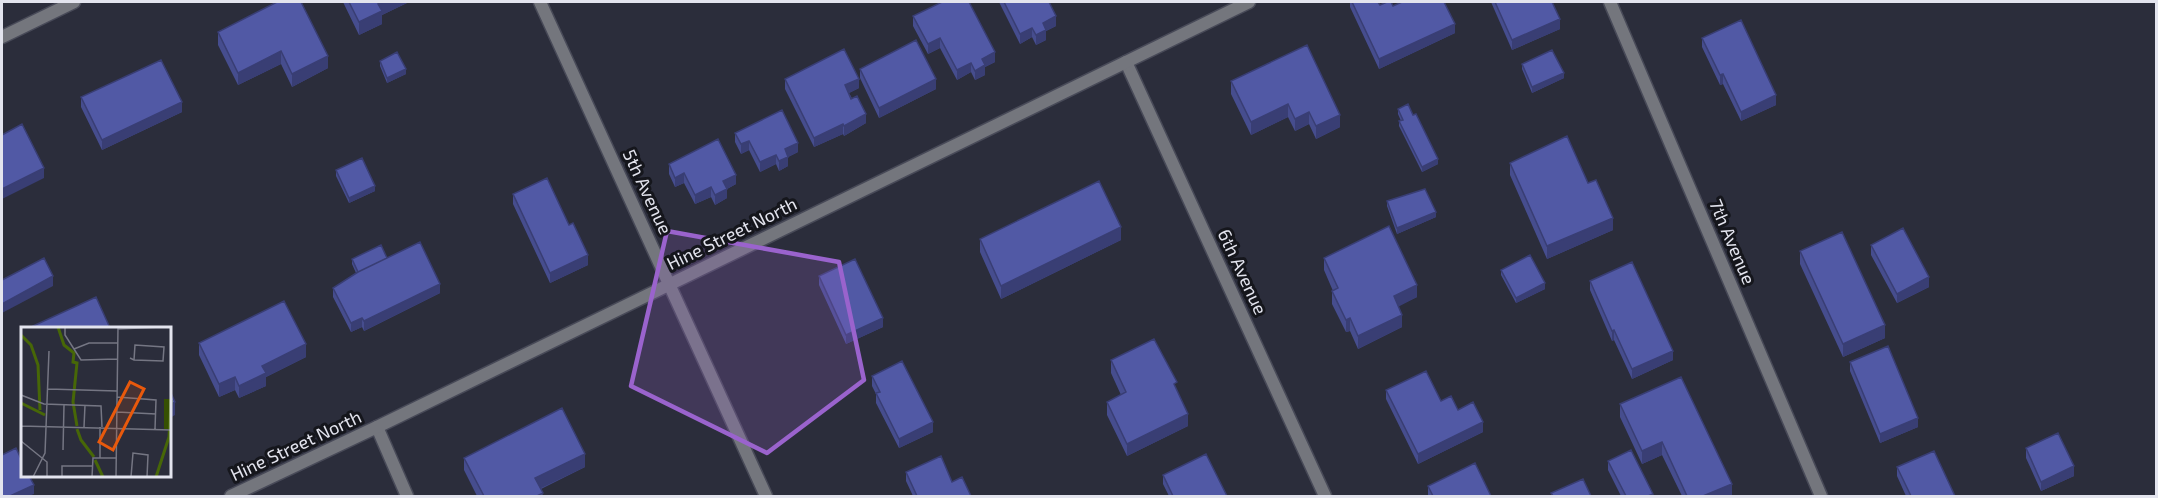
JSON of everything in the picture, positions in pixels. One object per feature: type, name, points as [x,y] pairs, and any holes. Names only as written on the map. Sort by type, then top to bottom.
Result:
[{"type":"street","points":[[2,37],[74,2]]},
{"type":"street","name":"5th Avenue","points":[[540,2],[766,496]]},
{"type":"street","name":"Hine Street North","points":[[231,496],[1249,2]]},
{"type":"street","name":"7th Avenue","points":[[1610,2],[1821,496]]},
{"type":"street","name":"6th Avenue","points":[[1126,62],[1325,496]]},
{"type":"street","points":[[377,427],[407,496]]},
{"type":"highlighted area","points":[[667,231],[839,262],[864,380],[767,453],[631,386]]},
{"type":"building","points":[[277,2],[301,2],[328,56],[292,74],[281,51],[238,73],[218,32]]},
{"type":"building","points":[[349,2],[383,2],[378,4],[382,11],[359,22]]},
{"type":"building","points":[[942,2],[969,2],[995,52],[982,59],[985,65],[975,71],[971,63],[957,70],[940,38],[928,44],[913,16]]},
{"type":"building","points":[[1004,2],[1049,2],[1056,16],[1043,23],[1046,30],[1036,35],[1032,28],[1020,34]]},
{"type":"building","points":[[1352,2],[1378,2],[1380,5],[1391,2],[1393,6],[1402,2],[1444,2],[1455,24],[1379,59]]},
{"type":"building","points":[[1495,2],[1552,2],[1560,19],[1512,40]]},
{"type":"building","points":[[1741,20],[1776,95],[1741,112],[1702,38]]},
{"type":"building","points":[[916,40],[936,79],[879,108],[860,69]]},
{"type":"building","points":[[1307,45],[1340,115],[1316,126],[1309,112],[1295,119],[1288,104],[1251,122],[1231,81]]},
{"type":"building","points":[[844,49],[859,79],[845,85],[851,99],[857,96],[866,114],[814,138],[785,79]]},
{"type":"building","points":[[1552,50],[1564,73],[1532,87],[1522,64]]},
{"type":"building","points":[[397,52],[406,69],[387,78],[380,61]]},
{"type":"building","points":[[161,60],[182,102],[102,140],[81,97]]},
{"type":"building","points":[[1408,104],[1413,115],[1416,114],[1438,159],[1422,167],[1399,121],[1403,120],[1398,109]]},
{"type":"building","points":[[782,110],[798,143],[785,149],[788,157],[779,161],[776,155],[760,162],[749,141],[741,144],[735,133]]},
{"type":"building","points":[[22,124],[44,168],[2,189],[2,135]]},
{"type":"building","points":[[1567,136],[1588,183],[1596,180],[1613,218],[1547,246],[1510,163]]},
{"type":"building","points":[[718,139],[736,175],[723,181],[727,189],[715,195],[711,187],[695,195],[684,173],[675,178],[669,164]]},
{"type":"building","points":[[362,158],[375,186],[349,198],[336,170]]},
{"type":"building","points":[[547,178],[569,225],[573,223],[588,255],[550,273],[513,194]]},
{"type":"building","points":[[1099,181],[1121,227],[1001,286],[980,239]]},
{"type":"building","points":[[1425,189],[1436,212],[1397,228],[1387,201]]},
{"type":"building","points":[[1389,226],[1417,285],[1394,296],[1402,315],[1358,336],[1350,318],[1346,320],[1332,291],[1338,288],[1324,258]]},
{"type":"building","points":[[1903,228],[1929,277],[1897,294],[1871,245]]},
{"type":"building","points":[[1842,232],[1885,325],[1843,344],[1800,251]]},
{"type":"building","points":[[420,242],[440,284],[364,321],[362,318],[351,323],[333,288],[358,272]]},
{"type":"building","points":[[381,245],[387,258],[358,272],[352,259]]},
{"type":"building","points":[[1530,255],[1545,283],[1516,298],[1501,270]]},
{"type":"building","points":[[44,258],[53,276],[2,304],[2,280]]},
{"type":"building","points":[[855,259],[883,318],[846,335],[819,276]]},
{"type":"building","points":[[1632,262],[1673,351],[1632,369],[1590,281]]},
{"type":"building","points":[[96,297],[110,327],[34,327]]},
{"type":"building","points":[[284,301],[306,344],[262,366],[266,373],[239,386],[235,377],[219,384],[199,343]]},
{"type":"building","points":[[1154,339],[1177,382],[1174,384],[1188,414],[1127,444],[1107,402],[1126,392],[1111,360]]},
{"type":"building","points":[[1888,346],[1918,418],[1880,434],[1850,362]]},
{"type":"building","points":[[902,361],[933,422],[899,439],[876,393],[880,392],[872,376]]},
{"type":"building","points":[[1426,371],[1441,401],[1451,396],[1458,410],[1473,402],[1483,422],[1418,454],[1386,390]]},
{"type":"building","points":[[1681,377],[1732,484],[1703,496],[1687,496],[1662,442],[1642,451],[1620,404]]},
{"type":"building","points":[[562,408],[585,454],[535,478],[543,493],[537,496],[484,496],[464,458]]},
{"type":"building","points":[[2058,433],[2074,466],[2041,482],[2026,448]]},
{"type":"building","points":[[16,448],[21,459],[21,477],[30,477],[34,485],[10,496],[2,496],[2,455]]},
{"type":"building","points":[[1631,450],[1653,494],[1626,496],[1608,461]]},
{"type":"building","points":[[1934,451],[1955,496],[1911,496],[1897,467]]},
{"type":"building","points":[[1206,454],[1227,496],[1173,496],[1163,475]]},
{"type":"building","points":[[941,456],[952,482],[962,477],[971,496],[917,496],[906,472]]},
{"type":"building","points":[[1475,463],[1491,496],[1433,496],[1428,486]]},
{"type":"building","points":[[1583,479],[1591,496],[1553,496],[1551,493]]}]
